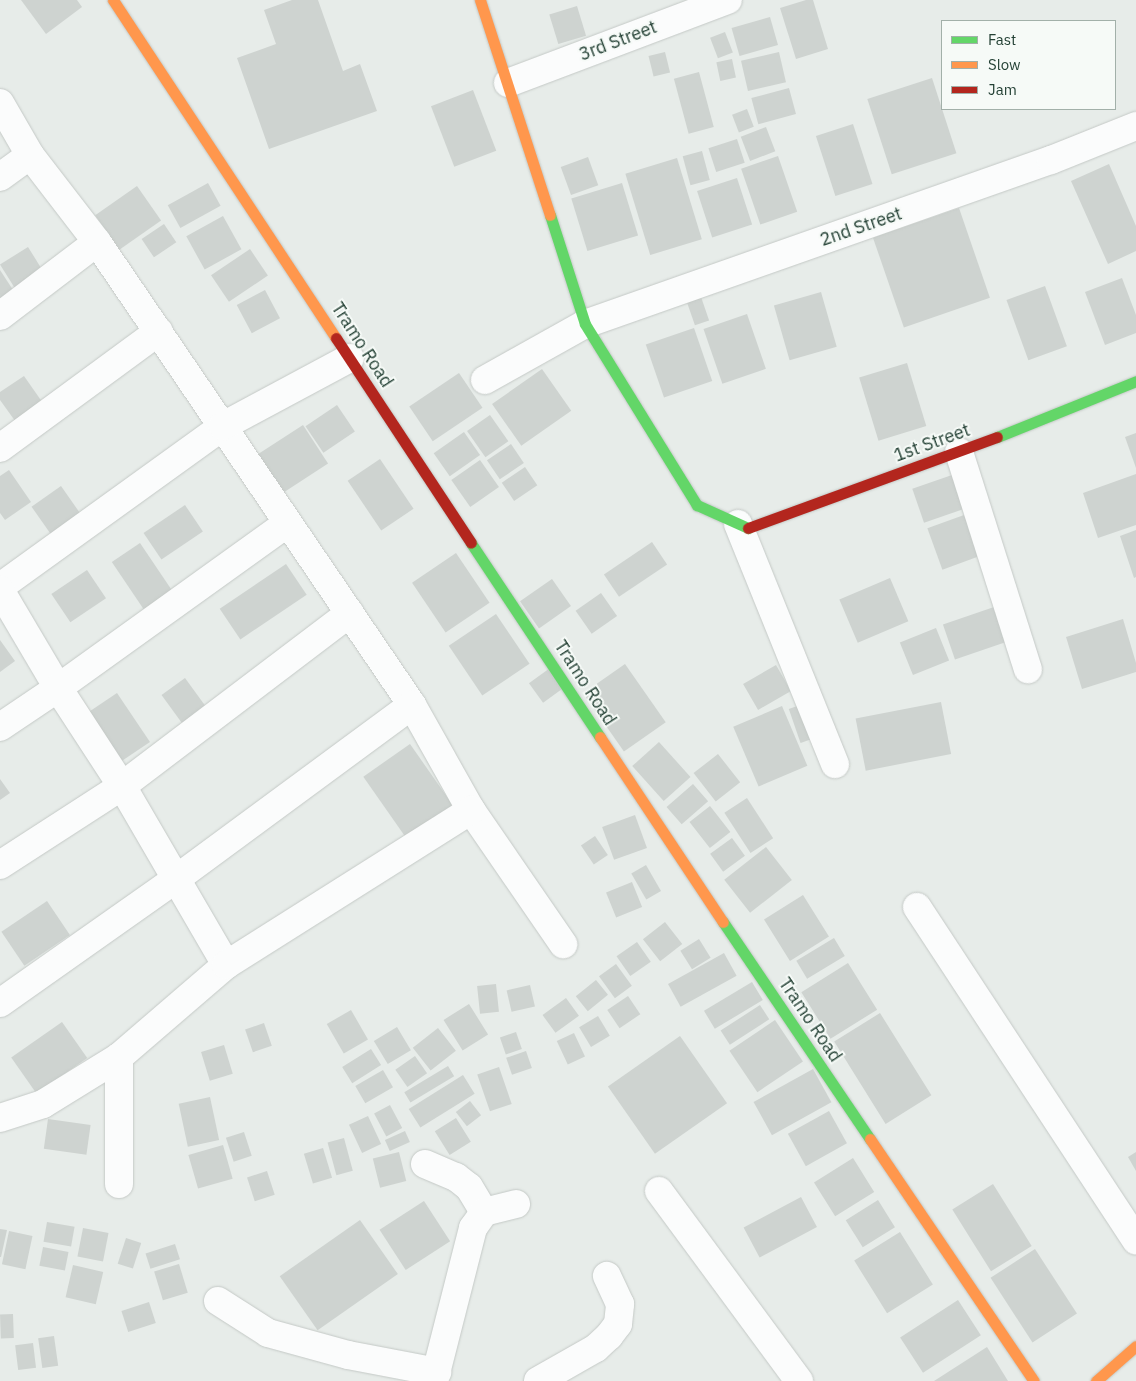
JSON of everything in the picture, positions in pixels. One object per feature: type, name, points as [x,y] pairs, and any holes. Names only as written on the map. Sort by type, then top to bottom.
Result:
[{"type":"street","name":"Tramo Road","points":[[113,0],[700,889],[1034,1381]]},
{"type":"street","points":[[480,0],[585,324],[697,505],[738,524],[835,764]]},
{"type":"street","name":"3rd Street","points":[[508,83],[728,0]]},
{"type":"street","points":[[0,103],[30,155],[97,242],[412,705],[471,810],[563,944]]},
{"type":"street","name":"2nd Street","points":[[485,380],[585,324],[1051,160],[1136,126]]},
{"type":"street","points":[[0,177],[30,155]]},
{"type":"street","points":[[0,316],[97,242]]},
{"type":"street","points":[[0,448],[159,332]]},
{"type":"street","points":[[226,965],[122,786],[58,688],[0,588],[223,426],[350,358]]},
{"type":"street","name":"1st Street","points":[[738,524],[747,528],[959,452],[1136,381]]},
{"type":"street","points":[[959,452],[1028,668]]},
{"type":"street","points":[[0,727],[58,688],[288,523]]},
{"type":"street","points":[[0,865],[122,786],[350,613]]},
{"type":"street","points":[[0,1003],[176,879],[412,705]]},
{"type":"street","points":[[0,1118],[43,1104],[119,1057],[226,965],[471,810]]},
{"type":"street","points":[[917,907],[1136,1240]]},
{"type":"street","points":[[118,1184],[119,1057]]},
{"type":"street","points":[[425,1164],[456,1177],[469,1187],[484,1212]]},
{"type":"street","points":[[658,1191],[799,1381]]},
{"type":"street","points":[[218,1301],[268,1333],[348,1356],[436,1377],[473,1228],[484,1212],[516,1204]]},
{"type":"street","points":[[538,1381],[596,1348],[610,1336],[618,1324],[620,1304],[607,1276]]},
{"type":"street","points":[[1096,1381],[1136,1346]]},
{"type":"building","points":[[21,0],[77,0],[82,7],[46,34]]},
{"type":"building","points":[[292,0],[318,0],[343,71],[360,64],[377,111],[269,149],[237,58],[276,44],[264,10]]},
{"type":"building","points":[[806,0],[813,0],[828,49],[796,59],[780,8]]},
{"type":"building","points":[[577,6],[586,36],[558,44],[549,14]]},
{"type":"building","points":[[770,17],[778,45],[740,56],[732,28]]},
{"type":"building","points":[[725,32],[733,53],[718,58],[710,38]]},
{"type":"building","points":[[665,52],[670,72],[654,76],[649,56]]},
{"type":"building","points":[[779,52],[786,82],[748,91],[741,61]]},
{"type":"building","points":[[732,59],[736,78],[720,81],[716,62]]},
{"type":"building","points":[[699,72],[714,127],[689,134],[674,79]]},
{"type":"building","points":[[932,78],[956,153],[892,174],[867,99]]},
{"type":"building","points":[[789,88],[796,114],[758,124],[751,98]]},
{"type":"building","points":[[473,90],[496,151],[454,167],[431,106]]},
{"type":"building","points":[[747,109],[754,127],[739,132],[732,115]]},
{"type":"building","points":[[853,124],[872,184],[835,196],[816,136]]},
{"type":"building","points":[[766,127],[775,151],[750,161],[741,137]]},
{"type":"building","points":[[737,139],[745,163],[716,172],[708,148]]},
{"type":"building","points":[[702,151],[710,180],[690,185],[683,156]]},
{"type":"building","points":[[778,156],[797,212],[760,224],[741,169]]},
{"type":"building","points":[[588,157],[598,185],[571,195],[561,167]]},
{"type":"building","points":[[677,158],[702,239],[650,255],[625,174]]},
{"type":"building","points":[[1109,164],[1136,226],[1136,251],[1108,264],[1071,181]]},
{"type":"building","points":[[737,178],[752,225],[712,238],[697,191]]},
{"type":"building","points":[[208,183],[221,206],[180,228],[168,205]]},
{"type":"building","points":[[622,183],[638,236],[587,251],[571,198]]},
{"type":"building","points":[[137,186],[161,220],[119,250],[95,215]]},
{"type":"building","points":[[959,208],[990,298],[904,327],[873,238]]},
{"type":"building","points":[[223,216],[241,249],[205,270],[186,236]]},
{"type":"building","points":[[164,224],[176,242],[154,257],[142,239]]},
{"type":"building","points":[[28,247],[45,274],[17,292],[0,264]]},
{"type":"building","points":[[250,249],[268,276],[229,302],[211,275]]},
{"type":"building","points":[[0,270],[15,293],[0,303]]},
{"type":"building","points":[[1122,278],[1136,315],[1136,333],[1105,345],[1085,292]]},
{"type":"building","points":[[1045,286],[1067,346],[1028,360],[1006,300]]},
{"type":"building","points":[[265,290],[280,318],[252,333],[237,305]]},
{"type":"building","points":[[821,292],[837,347],[790,360],[774,306]]},
{"type":"building","points":[[700,294],[709,320],[695,325],[686,299]]},
{"type":"building","points":[[747,314],[766,369],[722,384],[704,329]]},
{"type":"building","points":[[694,328],[712,381],[664,398],[646,345]]},
{"type":"building","points":[[907,363],[926,426],[878,441],[859,378]]},
{"type":"building","points":[[542,369],[571,411],[521,446],[492,404]]},
{"type":"building","points":[[459,373],[482,408],[433,441],[409,407]]},
{"type":"building","points":[[24,376],[45,406],[18,425],[0,400],[0,392]]},
{"type":"building","points":[[337,405],[355,432],[323,453],[305,426]]},
{"type":"building","points":[[490,415],[508,441],[485,457],[467,431]]},
{"type":"building","points":[[303,425],[328,464],[279,496],[254,457]]},
{"type":"building","points":[[464,432],[480,455],[450,476],[434,453]]},
{"type":"building","points":[[1136,433],[1136,468],[1125,437]]},
{"type":"building","points":[[511,444],[524,463],[500,479],[487,460]]},
{"type":"building","points":[[380,459],[414,509],[381,531],[348,481]]},
{"type":"building","points":[[480,460],[499,487],[470,507],[451,480]]},
{"type":"building","points":[[525,467],[537,485],[514,501],[502,483]]},
{"type":"building","points":[[9,470],[31,502],[5,520],[0,513],[0,476]]},
{"type":"building","points":[[1136,474],[1136,525],[1098,538],[1083,493]]},
{"type":"building","points":[[952,475],[964,509],[924,523],[912,489]]},
{"type":"building","points":[[61,486],[83,518],[54,539],[32,507]]},
{"type":"building","points":[[185,505],[203,532],[161,559],[144,533]]},
{"type":"building","points":[[964,515],[979,556],[942,570],[927,528]]},
{"type":"building","points":[[1136,530],[1136,577],[1134,578],[1120,536]]},
{"type":"building","points":[[652,542],[667,564],[619,597],[604,574]]},
{"type":"building","points":[[140,543],[172,590],[144,609],[112,562]]},
{"type":"building","points":[[456,553],[490,603],[446,632],[412,583]]},
{"type":"building","points":[[286,564],[307,595],[240,639],[220,609]]},
{"type":"building","points":[[87,570],[106,598],[70,622],[51,594]]},
{"type":"building","points":[[890,578],[908,621],[858,643],[839,599]]},
{"type":"building","points":[[552,579],[571,606],[539,628],[520,601]]},
{"type":"building","points":[[601,593],[617,616],[592,634],[576,611]]},
{"type":"building","points":[[994,607],[1006,642],[955,660],[943,625]]},
{"type":"building","points":[[496,614],[530,664],[482,696],[449,646]]},
{"type":"building","points":[[1123,619],[1136,663],[1136,672],[1082,689],[1066,637]]},
{"type":"building","points":[[936,628],[949,660],[913,675],[900,643]]},
{"type":"building","points":[[0,640],[15,661],[0,672]]},
{"type":"building","points":[[625,664],[666,722],[624,751],[583,693]]},
{"type":"building","points":[[776,665],[791,691],[758,710],[743,684]]},
{"type":"building","points":[[550,668],[564,687],[543,703],[529,683]]},
{"type":"building","points":[[185,678],[208,710],[184,727],[162,695]]},
{"type":"building","points":[[117,693],[150,742],[121,761],[88,713]]},
{"type":"building","points":[[941,702],[951,754],[866,771],[856,719]]},
{"type":"building","points":[[803,704],[815,738],[801,743],[789,709]]},
{"type":"building","points":[[782,706],[807,766],[759,787],[733,727]]},
{"type":"building","points":[[659,742],[690,777],[664,801],[632,766]]},
{"type":"building","points":[[410,744],[455,809],[409,841],[363,777]]},
{"type":"building","points":[[718,754],[740,782],[716,801],[694,773]]},
{"type":"building","points":[[0,779],[10,793],[0,800]]},
{"type":"building","points":[[693,784],[708,801],[682,824],[667,807]]},
{"type":"building","points":[[747,798],[773,838],[750,853],[724,813]]},
{"type":"building","points":[[710,806],[730,832],[710,848],[690,822]]},
{"type":"building","points":[[635,815],[647,848],[614,860],[602,827]]},
{"type":"building","points":[[595,836],[608,855],[594,865],[581,846]]},
{"type":"building","points":[[732,838],[745,856],[723,872],[710,854]]},
{"type":"building","points":[[766,847],[792,880],[750,913],[724,880]]},
{"type":"building","points":[[646,865],[661,891],[646,899],[631,874]]},
{"type":"building","points":[[632,882],[642,907],[616,918],[606,892]]},
{"type":"building","points":[[803,895],[829,937],[790,961],[764,919]]},
{"type":"building","points":[[47,901],[70,935],[24,966],[1,932]]},
{"type":"building","points":[[665,922],[682,944],[660,961],[643,939]]},
{"type":"building","points":[[834,938],[845,956],[807,979],[796,961]]},
{"type":"building","points":[[699,939],[711,958],[692,969],[680,951]]},
{"type":"building","points":[[637,942],[651,962],[630,976],[617,956]]},
{"type":"building","points":[[724,953],[737,976],[681,1007],[668,984]]},
{"type":"building","points":[[848,963],[877,1010],[831,1039],[801,992]]},
{"type":"building","points":[[616,964],[632,986],[615,998],[599,976]]},
{"type":"building","points":[[596,980],[608,995],[588,1011],[576,996]]},
{"type":"building","points":[[752,982],[763,1000],[715,1029],[704,1011]]},
{"type":"building","points":[[496,984],[499,1012],[480,1014],[477,986]]},
{"type":"building","points":[[530,985],[535,1006],[512,1012],[507,990]]},
{"type":"building","points":[[628,996],[640,1014],[620,1028],[607,1010]]},
{"type":"building","points":[[566,998],[579,1016],[555,1033],[543,1015]]},
{"type":"building","points":[[469,1004],[488,1035],[463,1050],[444,1020]]},
{"type":"building","points":[[760,1005],[769,1019],[730,1045],[721,1031]]},
{"type":"building","points":[[351,1010],[368,1039],[344,1053],[327,1024]]},
{"type":"building","points":[[880,1013],[931,1095],[886,1124],[834,1042]]},
{"type":"building","points":[[598,1016],[610,1036],[591,1047],[579,1027]]},
{"type":"building","points":[[775,1020],[803,1061],[757,1092],[729,1051]]},
{"type":"building","points":[[62,1022],[87,1058],[36,1094],[11,1058]]},
{"type":"building","points":[[264,1023],[272,1046],[253,1052],[245,1030]]},
{"type":"building","points":[[397,1027],[411,1050],[388,1064],[374,1041]]},
{"type":"building","points":[[438,1028],[456,1051],[431,1071],[413,1048]]},
{"type":"building","points":[[516,1032],[522,1049],[506,1055],[500,1038]]},
{"type":"building","points":[[574,1033],[585,1057],[568,1065],[557,1041]]},
{"type":"building","points":[[680,1036],[727,1103],[655,1154],[608,1086]]},
{"type":"building","points":[[224,1045],[233,1074],[210,1081],[201,1052]]},
{"type":"building","points":[[371,1049],[381,1065],[352,1083],[342,1067]]},
{"type":"building","points":[[526,1051],[532,1068],[512,1075],[506,1058]]},
{"type":"building","points":[[415,1056],[427,1073],[407,1087],[395,1070]]},
{"type":"building","points":[[448,1066],[454,1076],[410,1103],[404,1092]]},
{"type":"building","points":[[499,1067],[512,1104],[490,1111],[477,1074]]},
{"type":"building","points":[[813,1069],[831,1102],[772,1135],[754,1102]]},
{"type":"building","points":[[383,1070],[393,1087],[365,1103],[355,1086]]},
{"type":"building","points":[[463,1075],[475,1094],[420,1128],[409,1109]]},
{"type":"building","points":[[210,1097],[219,1140],[188,1147],[179,1104]]},
{"type":"building","points":[[470,1101],[481,1115],[467,1126],[456,1112]]},
{"type":"building","points":[[390,1105],[402,1128],[386,1136],[374,1113]]},
{"type":"building","points":[[829,1111],[847,1143],[806,1166],[788,1134]]},
{"type":"building","points":[[368,1116],[381,1144],[362,1153],[349,1125]]},
{"type":"building","points":[[456,1118],[471,1142],[450,1155],[435,1131]]},
{"type":"building","points":[[48,1119],[91,1125],[86,1155],[44,1149]]},
{"type":"building","points":[[405,1131],[410,1142],[390,1151],[385,1140]]},
{"type":"building","points":[[244,1132],[252,1156],[234,1162],[226,1138]]},
{"type":"building","points":[[344,1138],[353,1171],[336,1175],[328,1142]]},
{"type":"building","points":[[223,1145],[233,1179],[198,1189],[188,1155]]},
{"type":"building","points":[[323,1148],[332,1178],[313,1183],[304,1154]]},
{"type":"building","points":[[399,1152],[406,1181],[380,1188],[373,1159]]},
{"type":"building","points":[[1136,1152],[1136,1171],[1128,1157]]},
{"type":"building","points":[[853,1158],[874,1192],[835,1216],[814,1182]]},
{"type":"building","points":[[267,1171],[275,1195],[255,1201],[247,1177]]},
{"type":"building","points":[[993,1184],[1032,1246],[991,1271],[952,1209]]},
{"type":"building","points":[[801,1197],[817,1227],[760,1258],[744,1228]]},
{"type":"building","points":[[878,1200],[895,1227],[863,1247],[846,1220]]},
{"type":"building","points":[[424,1201],[450,1241],[406,1270],[380,1230]]},
{"type":"building","points":[[360,1220],[398,1274],[318,1330],[280,1276]]},
{"type":"building","points":[[47,1222],[75,1227],[71,1247],[44,1242]]},
{"type":"building","points":[[83,1228],[109,1233],[103,1261],[77,1256]]},
{"type":"building","points":[[0,1229],[7,1230],[1,1257],[0,1257]]},
{"type":"building","points":[[9,1231],[32,1236],[25,1269],[2,1264]]},
{"type":"building","points":[[900,1232],[933,1285],[887,1313],[854,1261]]},
{"type":"building","points":[[126,1238],[141,1243],[133,1269],[118,1264]]},
{"type":"building","points":[[175,1244],[180,1259],[150,1269],[146,1254]]},
{"type":"building","points":[[43,1247],[69,1252],[65,1271],[39,1266]]},
{"type":"building","points":[[1035,1249],[1077,1314],[1032,1342],[991,1278]]},
{"type":"building","points":[[179,1264],[188,1293],[163,1300],[154,1272]]},
{"type":"building","points":[[73,1265],[103,1272],[96,1304],[66,1297]]},
{"type":"building","points":[[958,1300],[981,1335],[923,1373],[900,1338]]},
{"type":"building","points":[[149,1302],[156,1323],[128,1332],[121,1311]]},
{"type":"building","points":[[0,1314],[13,1314],[14,1338],[1,1338]]},
{"type":"building","points":[[54,1336],[58,1366],[42,1368],[38,1338]]},
{"type":"building","points":[[33,1343],[36,1368],[18,1370],[15,1345]]},
{"type":"building","points":[[987,1347],[1008,1381],[934,1381]]},
{"type":"traffic: fast","points":[[550,215],[585,324],[697,505],[748,528]]},
{"type":"traffic: fast","points":[[997,437],[1136,381]]},
{"type":"traffic: fast","points":[[471,543],[600,737]]},
{"type":"traffic: fast","points":[[723,922],[870,1139]]},
{"type":"traffic: slow","points":[[113,0],[336,338]]},
{"type":"traffic: slow","points":[[480,0],[550,215]]},
{"type":"traffic: slow","points":[[600,737],[723,922]]},
{"type":"traffic: slow","points":[[870,1139],[1034,1381]]},
{"type":"traffic: slow","points":[[1096,1381],[1136,1346]]},
{"type":"traffic: jam","points":[[336,338],[471,543]]},
{"type":"traffic: jam","points":[[748,528],[997,437]]}]
